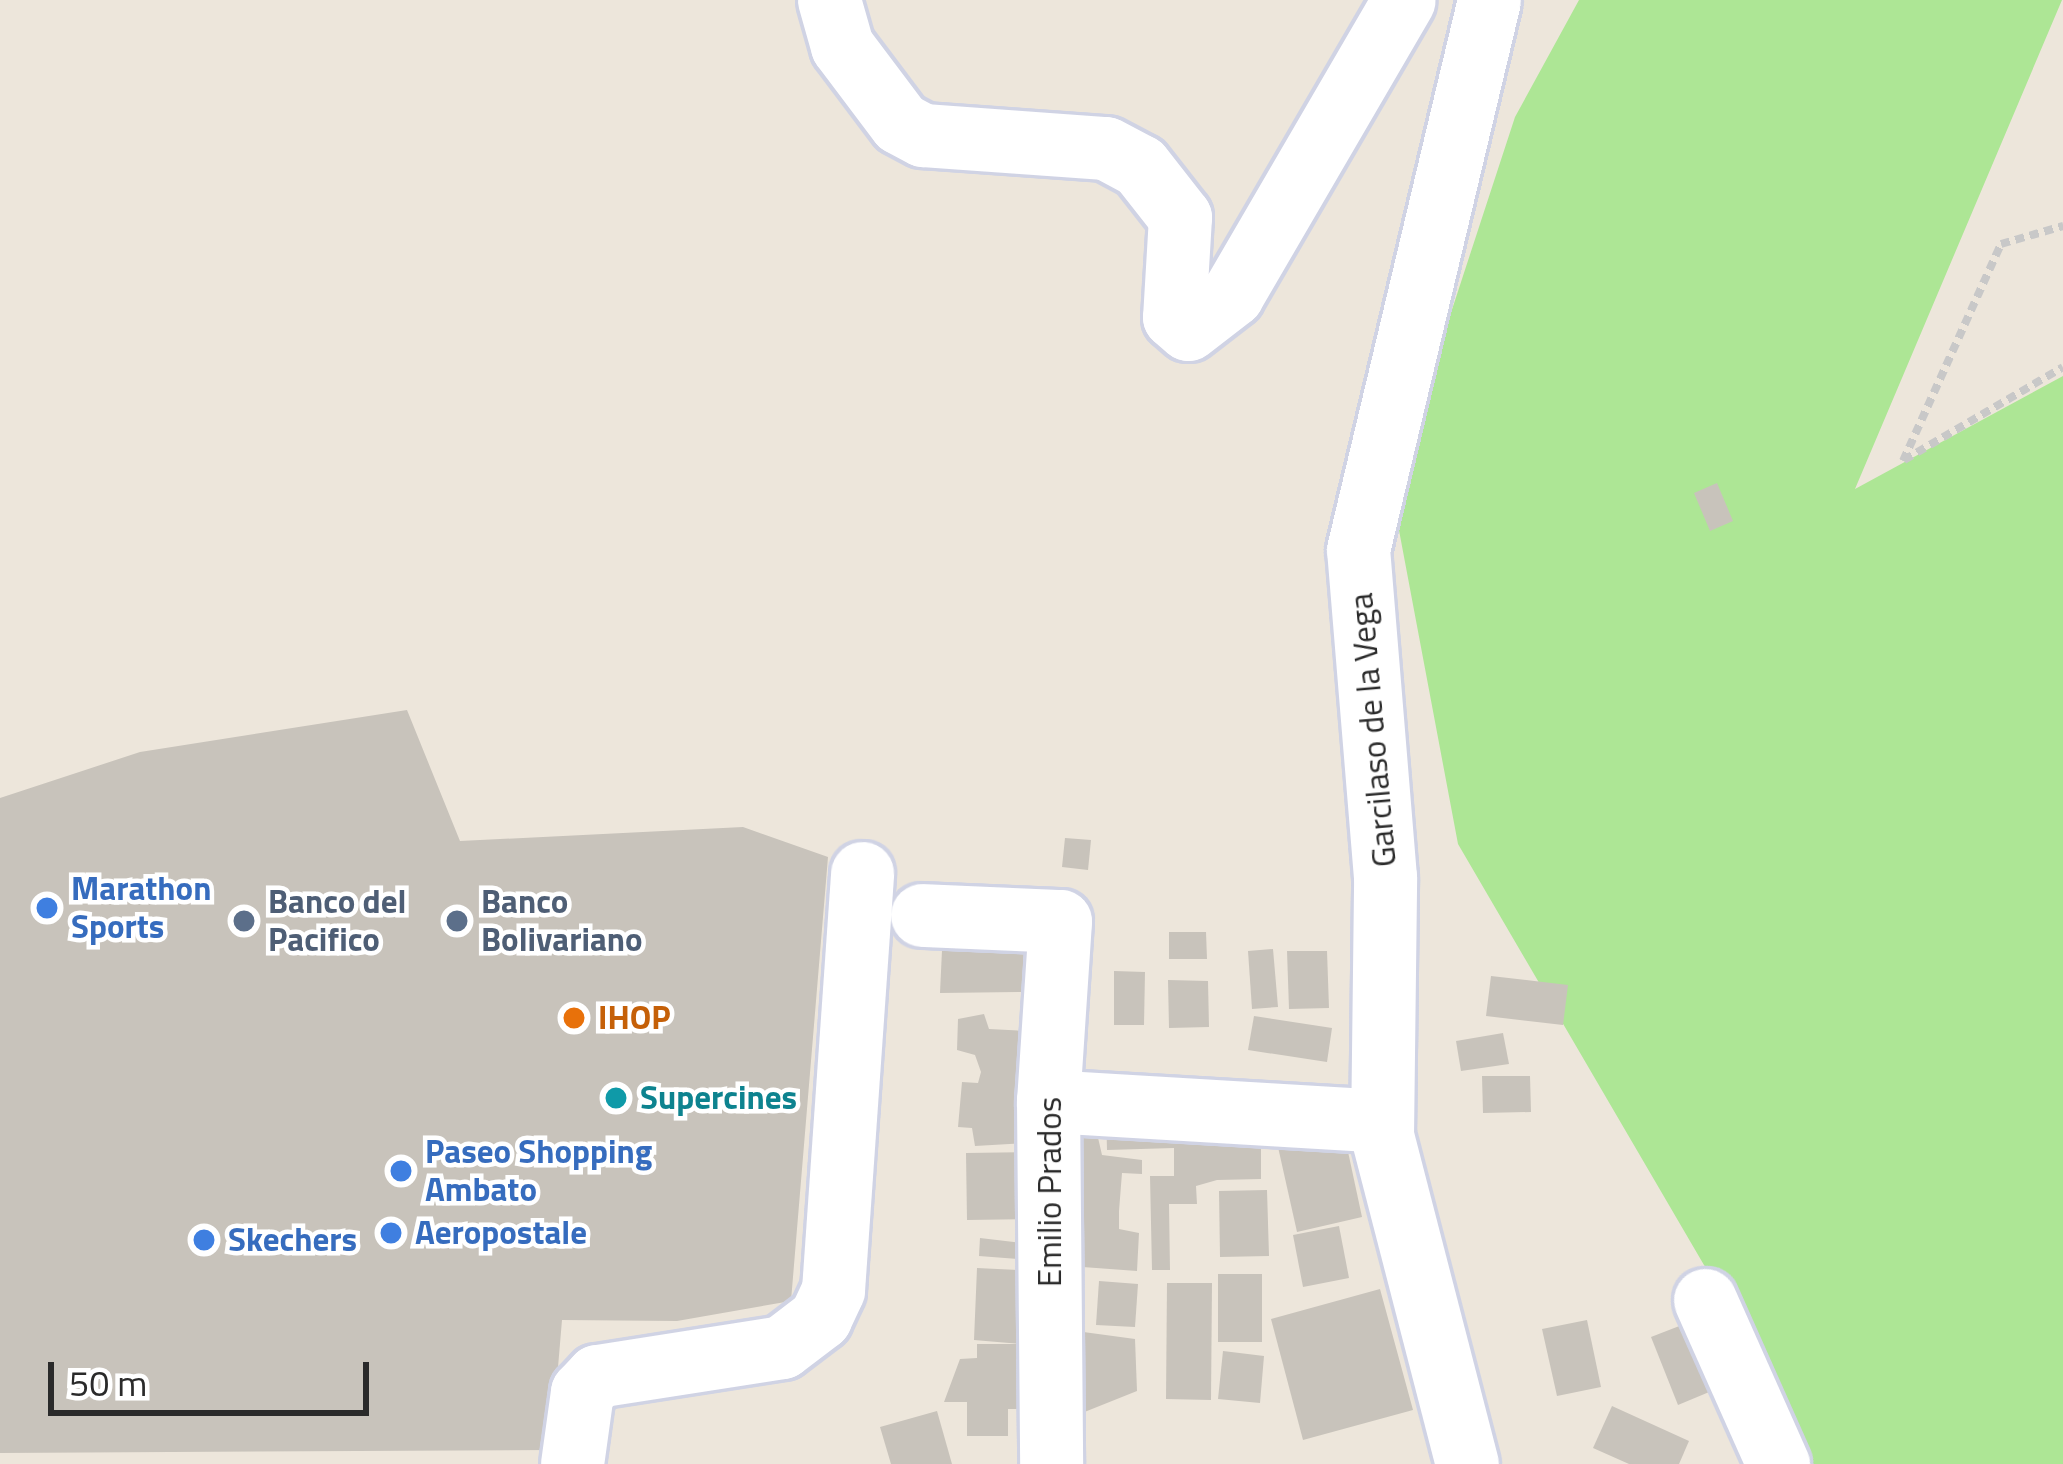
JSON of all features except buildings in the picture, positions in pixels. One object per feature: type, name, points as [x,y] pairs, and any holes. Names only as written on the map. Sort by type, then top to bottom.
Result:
[{"type":"street","points":[[829,0],[842,46],[878,103],[923,135],[1106,148],[1140,166],[1180,218],[1184,238],[1174,316],[1188,329],[1232,295],[1404,0]]},
{"type":"street","name":"Garcilaso de la Vega","points":[[1468,1464],[1380,1121],[1385,877],[1358,550],[1490,0]]},
{"type":"street","points":[[572,1464],[582,1392],[597,1376],[782,1347],[820,1318],[833,1290],[862,873]]},
{"type":"street","name":"Emilio Prados","points":[[922,914],[1060,921],[1048,1101],[1051,1464]]},
{"type":"street","points":[[1048,1101],[1380,1121]]},
{"type":"street","points":[[1705,1300],[1778,1464]]},
{"type":"path","points":[[2063,226],[2001,244],[1903,460],[2063,367]]},
{"type":"green space","points":[[1579,0],[2062,0],[1855,489],[2063,376],[2063,1464],[1780,1464],[1718,1289],[1458,844],[1392,493],[1515,117]]},
{"type":"place","name":"Marathon Sports","points":[[47,908]]},
{"type":"place","name":"Banco del Pacifico","points":[[244,921]]},
{"type":"place","name":"Banco Bolivariano","points":[[457,921]]},
{"type":"place","name":"IHOP","points":[[574,1018]]},
{"type":"place","name":"Supercines","points":[[616,1098]]},
{"type":"place","name":"Paseo Shopping Ambato","points":[[401,1171]]},
{"type":"place","name":"Aeropostale","points":[[391,1233]]},
{"type":"place","name":"Skechers","points":[[204,1240]]}]
